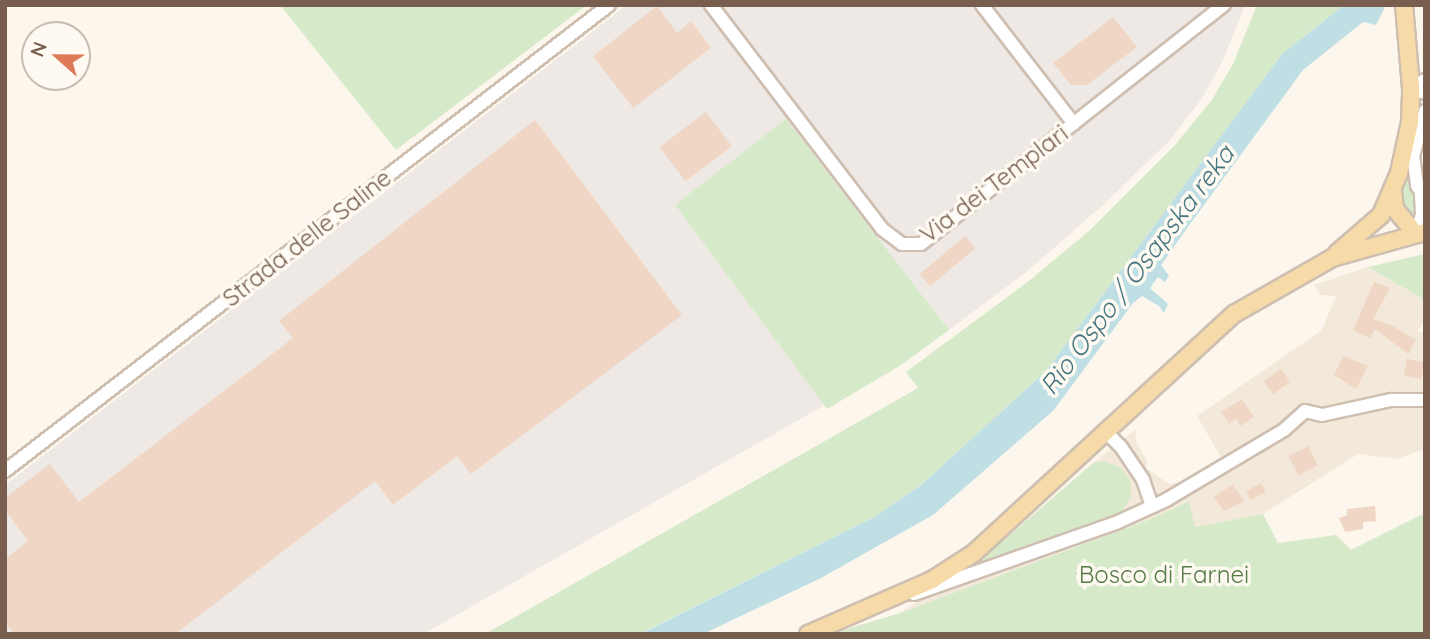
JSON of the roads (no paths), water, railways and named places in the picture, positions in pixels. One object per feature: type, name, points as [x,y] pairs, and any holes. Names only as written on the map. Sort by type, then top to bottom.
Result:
[{"type":"main road","points":[[808,634],[932,580],[974,553],[1234,314],[1332,258],[1381,215],[1393,191],[1420,87],[1404,5]]},
{"type":"main road","points":[[1393,191],[1395,209],[1420,233]]},
{"type":"main road","points":[[1332,258],[1420,233]]},
{"type":"street","name":"Strada delle Saline","points":[[5,471],[609,5]]},
{"type":"street","name":"Via dei Templari","points":[[711,5],[882,229],[902,244],[921,244],[1224,5]]},
{"type":"street","points":[[982,5],[1074,124]]},
{"type":"street","points":[[1420,233],[1423,195],[1414,171],[1413,156],[1425,111]]},
{"type":"street","points":[[880,604],[981,572],[1118,522],[1203,480],[1284,430],[1305,411],[1322,415],[1391,400],[1425,400]]},
{"type":"street","points":[[1106,432],[1121,447],[1143,480],[1152,506]]},
{"type":"water","name":"Rio Ospo / Osapska reka","points":[[1344,5],[1386,5],[1376,25],[1363,22],[1303,70],[1190,224],[1161,265],[1169,276],[1165,282],[1158,277],[1150,288],[1168,304],[1164,313],[1159,306],[1142,296],[1133,303],[1053,411],[933,515],[819,579],[703,634],[640,634],[874,517],[921,485],[1046,371],[1282,54]]},
{"type":"park label","name":"Bosco di Farnei","points":[[1164,575]]}]
